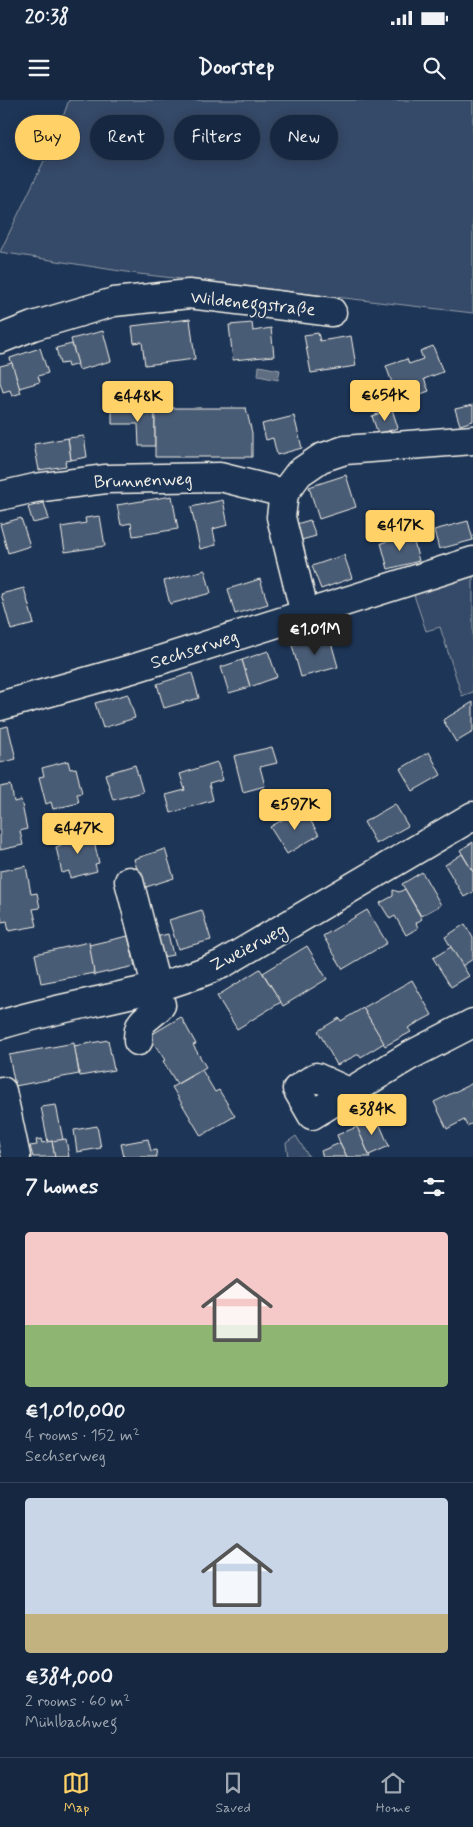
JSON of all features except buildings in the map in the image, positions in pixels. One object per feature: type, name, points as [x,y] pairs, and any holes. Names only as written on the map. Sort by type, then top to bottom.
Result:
[{"type":"street","name":"Wildeneggstraße","points":[[0,339],[33,326],[114,302],[189,294],[332,312]]},
{"type":"street","points":[[304,614],[281,517],[284,493],[299,473],[321,458],[345,450],[473,440]]},
{"type":"street","name":"Brunnenweg","points":[[0,496],[35,488],[106,479],[220,477],[284,493]]},
{"type":"street","name":"Sechserweg","points":[[0,706],[135,668],[473,561]]},
{"type":"street","name":"Zweierweg","points":[[0,1025],[27,1016],[158,987],[191,977],[222,964],[473,816]]},
{"type":"street","points":[[129,881],[158,987],[161,1005],[155,1013],[143,1020],[138,1028],[138,1041]]},
{"type":"street","points":[[349,1092],[427,1046],[473,1023]]},
{"type":"street","points":[[2,1092],[16,1157]]},
{"type":"shaded area","points":[[69,100],[473,100],[473,313],[139,274],[0,252],[44,160],[80,160],[80,115],[64,115]]},
{"type":"shaded area","points":[[259,366],[280,370],[278,380],[258,376]]},
{"type":"shaded area","points":[[473,561],[473,692],[462,696],[440,627],[426,631],[413,592]]},
{"type":"shaded area","points":[[296,1136],[309,1157],[288,1157],[286,1143]]}]
